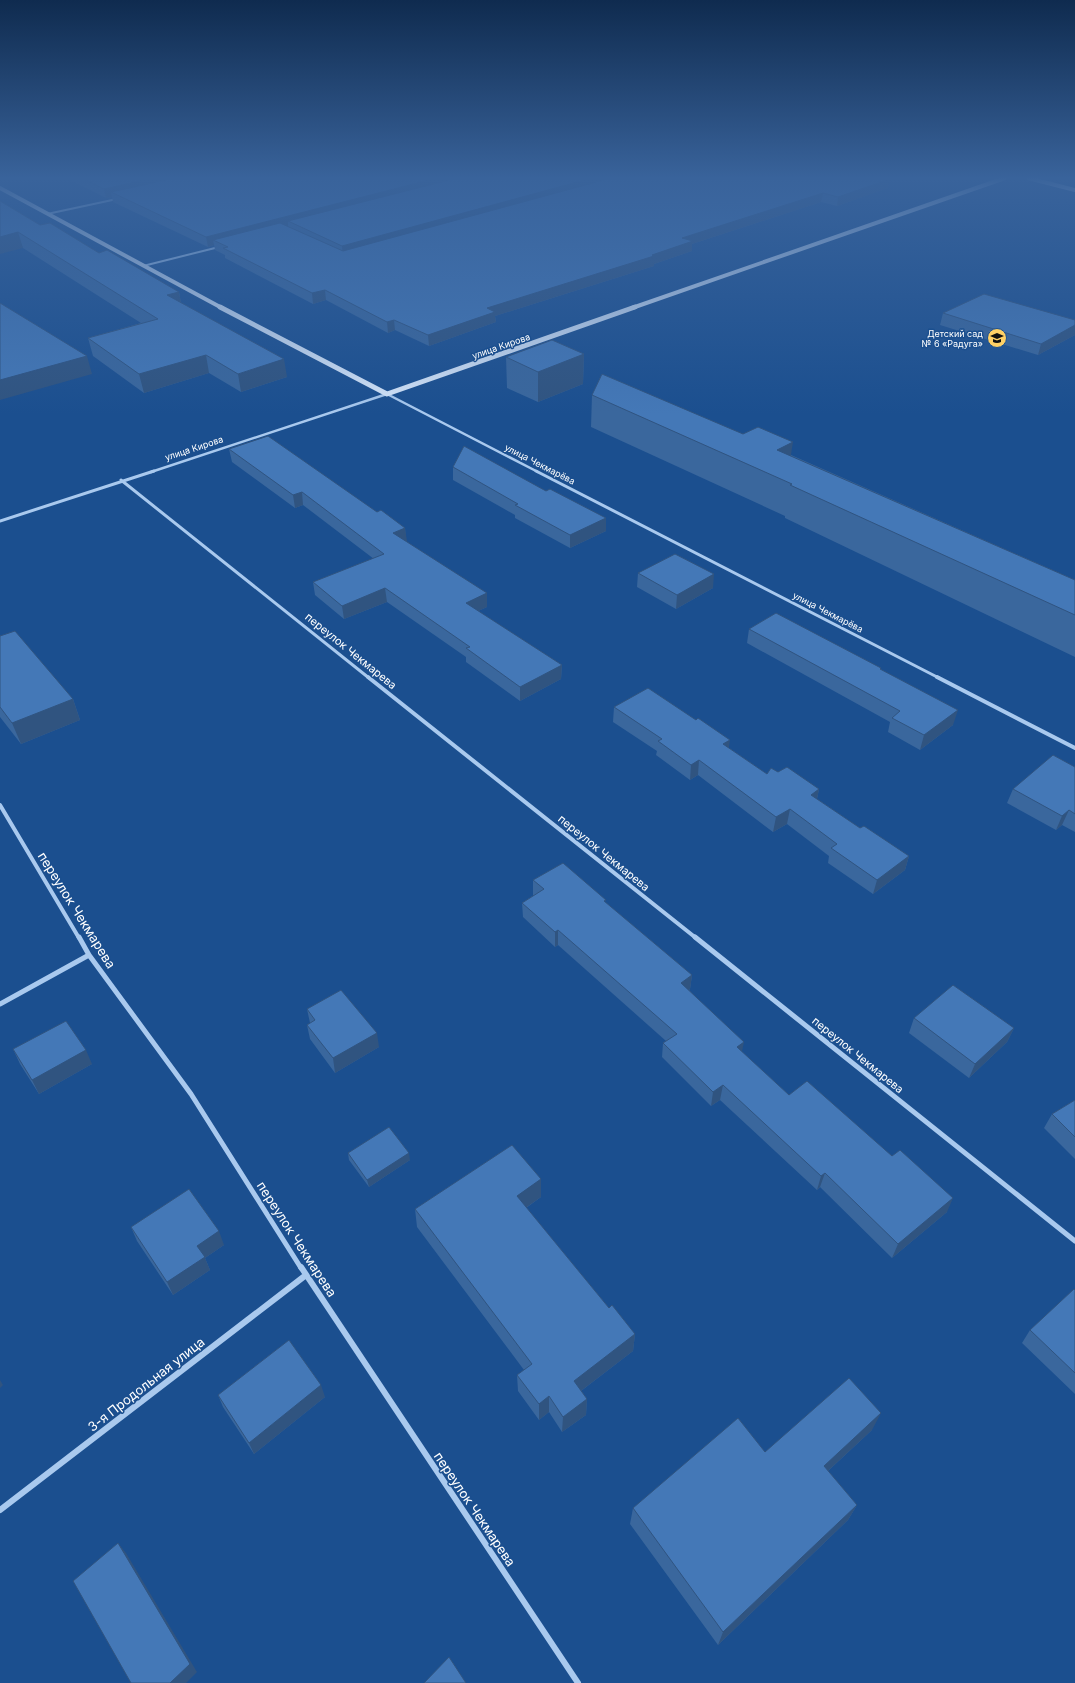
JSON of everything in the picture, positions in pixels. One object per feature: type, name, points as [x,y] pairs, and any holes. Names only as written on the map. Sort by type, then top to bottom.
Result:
[{"type":"street","name":"улица Чекмарёва","points":[[126,257],[268,333],[1075,748]]},
{"type":"street","points":[[144,266],[180,257]]},
{"type":"street","name":"улица Кирова","points":[[0,521],[121,480],[387,394],[780,257]]},
{"type":"street","name":"переулок Чекмарева","points":[[121,480],[1075,1241]]},
{"type":"street","name":"переулок Чекмарева","points":[[0,805],[89,956],[191,1094],[306,1275],[578,1683]]},
{"type":"street","points":[[0,1004],[89,956]]},
{"type":"street","name":"3-я Продольная улица","points":[[0,1510],[306,1275]]},
{"type":"building","points":[[57,257],[118,257],[179,292],[167,295],[284,359],[238,374],[206,355],[139,374],[88,338],[158,319]]},
{"type":"building","points":[[240,257],[652,257],[487,308],[495,312],[428,335],[394,320],[387,322],[325,290],[312,293]]},
{"type":"building","points":[[984,294],[1075,320],[1075,325],[1041,344],[943,313]]},
{"type":"building","points":[[0,303],[87,356],[0,380]]},
{"type":"building","points":[[552,340],[584,354],[538,372],[506,357]]},
{"type":"building","points":[[602,374],[743,434],[758,427],[793,442],[777,450],[1075,580],[1075,615],[790,485],[792,484],[592,395]]},
{"type":"building","points":[[268,436],[377,512],[381,510],[405,528],[393,533],[487,593],[466,603],[562,665],[520,687],[466,648],[470,647],[385,588],[342,606],[313,582],[384,554],[302,492],[293,495],[229,449]]},
{"type":"building","points":[[464,446],[546,491],[550,489],[606,518],[570,535],[515,505],[518,504],[453,467]]},
{"type":"building","points":[[675,554],[714,574],[677,595],[638,573]]},
{"type":"building","points":[[776,613],[958,710],[924,735],[892,718],[900,711],[749,629]]},
{"type":"building","points":[[15,631],[73,699],[12,723],[0,707],[0,636]]},
{"type":"building","points":[[648,688],[696,720],[698,718],[730,740],[723,744],[767,774],[771,768],[778,772],[787,767],[819,789],[811,795],[860,828],[864,826],[909,856],[877,880],[831,848],[837,844],[790,809],[776,817],[699,760],[691,765],[658,741],[662,739],[614,707]]},
{"type":"building","points":[[1053,755],[1075,767],[1075,814],[1069,810],[1062,816],[1013,789]]},
{"type":"building","points":[[563,863],[606,900],[604,901],[692,975],[681,983],[744,1042],[737,1047],[789,1095],[807,1081],[892,1156],[900,1150],[953,1198],[898,1244],[825,1173],[821,1176],[723,1085],[713,1092],[663,1043],[677,1034],[558,930],[555,932],[522,903],[544,889],[533,880]]},
{"type":"building","points":[[953,985],[1014,1028],[975,1064],[914,1018]]},
{"type":"building","points":[[341,990],[377,1033],[333,1058],[307,1025],[315,1020],[307,1009]]},
{"type":"building","points":[[66,1021],[86,1050],[32,1080],[13,1049]]},
{"type":"building","points":[[1075,1100],[1075,1137],[1052,1114]]},
{"type":"building","points":[[389,1127],[409,1153],[367,1180],[348,1153]]},
{"type":"building","points":[[512,1145],[541,1179],[517,1196],[609,1308],[612,1305],[635,1334],[574,1381],[587,1399],[563,1417],[549,1396],[539,1404],[517,1375],[532,1364],[415,1209]]},
{"type":"building","points":[[189,1189],[219,1231],[197,1246],[205,1257],[167,1282],[131,1227]]},
{"type":"building","points":[[1074,1289],[1075,1290],[1075,1373],[1030,1330]]},
{"type":"building","points":[[289,1340],[321,1385],[249,1443],[218,1395]]},
{"type":"building","points":[[849,1378],[881,1413],[824,1466],[857,1505],[723,1632],[633,1508],[738,1418],[765,1452]]},
{"type":"building","points":[[118,1543],[190,1664],[170,1683],[131,1683],[73,1581]]},
{"type":"building","points":[[449,1657],[466,1683],[424,1683]]},
{"type":"place","name":"Детский сад № 6 «Радуга»","points":[[997,338]]}]
